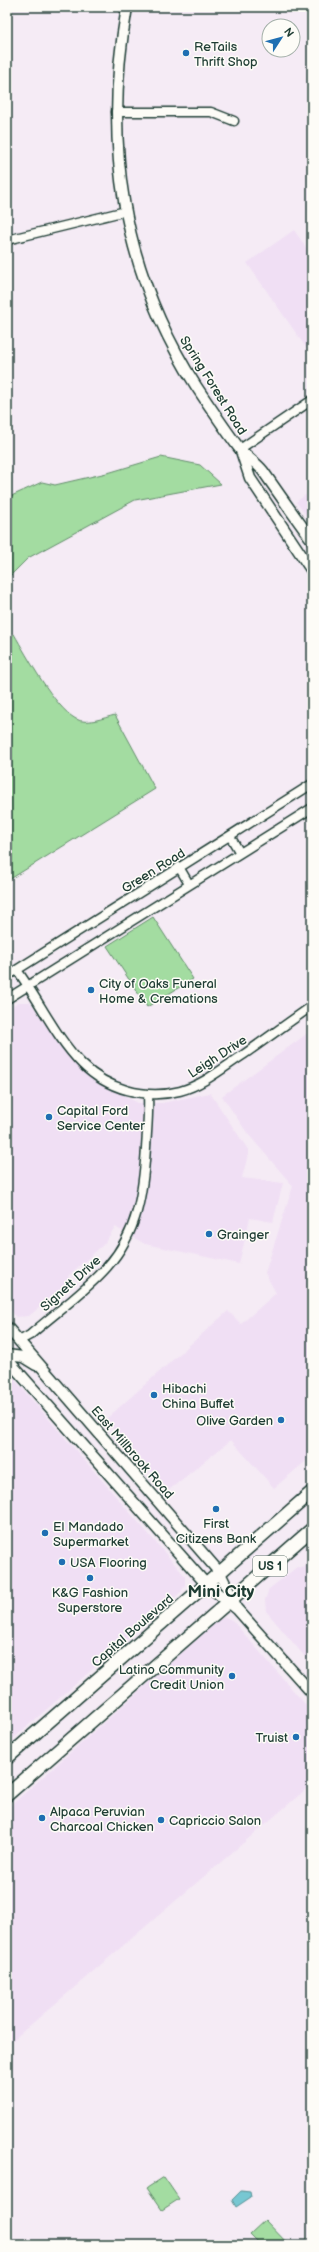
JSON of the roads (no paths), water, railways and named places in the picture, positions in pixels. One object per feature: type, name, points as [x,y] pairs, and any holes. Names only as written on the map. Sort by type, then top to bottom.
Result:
[{"type":"highway","name":"Capital Boulevard","points":[[7,1758],[312,1492]]},
{"type":"highway","name":"US 1","points":[[7,1795],[233,1603],[312,1529]]},
{"type":"main road","name":"Spring Forest Road","points":[[127,7],[120,54],[116,112],[120,173],[126,211],[142,272],[166,332],[196,386],[240,449],[262,470],[312,540]]},
{"type":"main road","name":"Spring Forest Road","points":[[240,449],[250,478],[312,571]]},
{"type":"main road","name":"East Millbrook Road","points":[[7,1327],[220,1573],[233,1603]]},
{"type":"main road","points":[[7,1341],[19,1341]]},
{"type":"main road","points":[[7,1355],[23,1357],[44,1370]]},
{"type":"main road","points":[[7,1359],[206,1584],[233,1603],[312,1693]]},
{"type":"street","points":[[116,112],[211,112],[234,121]]},
{"type":"street","points":[[7,240],[126,211]]},
{"type":"street","points":[[240,449],[312,400]]},
{"type":"street","name":"Green Road","points":[[7,976],[312,784]]},
{"type":"street","points":[[7,999],[312,808]]},
{"type":"street","points":[[230,836],[240,853]]},
{"type":"street","points":[[179,867],[190,884]]},
{"type":"street","name":"Leigh Drive","points":[[17,970],[29,985],[70,1050],[92,1073],[113,1086],[128,1091],[148,1094],[179,1091],[194,1086],[217,1073],[312,1006]]},
{"type":"street","name":"Signett Drive","points":[[19,1341],[30,1335],[107,1267],[123,1245],[134,1225],[142,1198],[148,1094]]},
{"type":"water","points":[[241,2191],[250,2192],[251,2197],[236,2207],[232,2200]]},
{"type":"place","name":"ReTails Thrift Shop","points":[[186,53]]},
{"type":"place","name":"City of Oaks Funeral Home & Cremations","points":[[91,990]]},
{"type":"place","name":"Capital Ford Service Center","points":[[49,1117]]},
{"type":"place","name":"Grainger","points":[[209,1234]]},
{"type":"place","name":"Hibachi China Buffet","points":[[154,1395]]},
{"type":"place","name":"Olive Garden","points":[[281,1420]]},
{"type":"place","name":"First Citizens Bank","points":[[216,1509]]},
{"type":"place","name":"El Mandado Supermarket","points":[[45,1533]]},
{"type":"place","name":"USA Flooring","points":[[62,1562]]},
{"type":"place","name":"K&G Fashion Superstore","points":[[90,1578]]},
{"type":"place","name":"Latino Community Credit Union","points":[[232,1676]]},
{"type":"place","name":"Truist","points":[[296,1737]]},
{"type":"place","name":"Alpaca Peruvian Charcoal Chicken","points":[[42,1818]]},
{"type":"place","name":"Capriccio Salon","points":[[161,1820]]},
{"type":"district","name":"Mini City","points":[[221,1591]]}]
